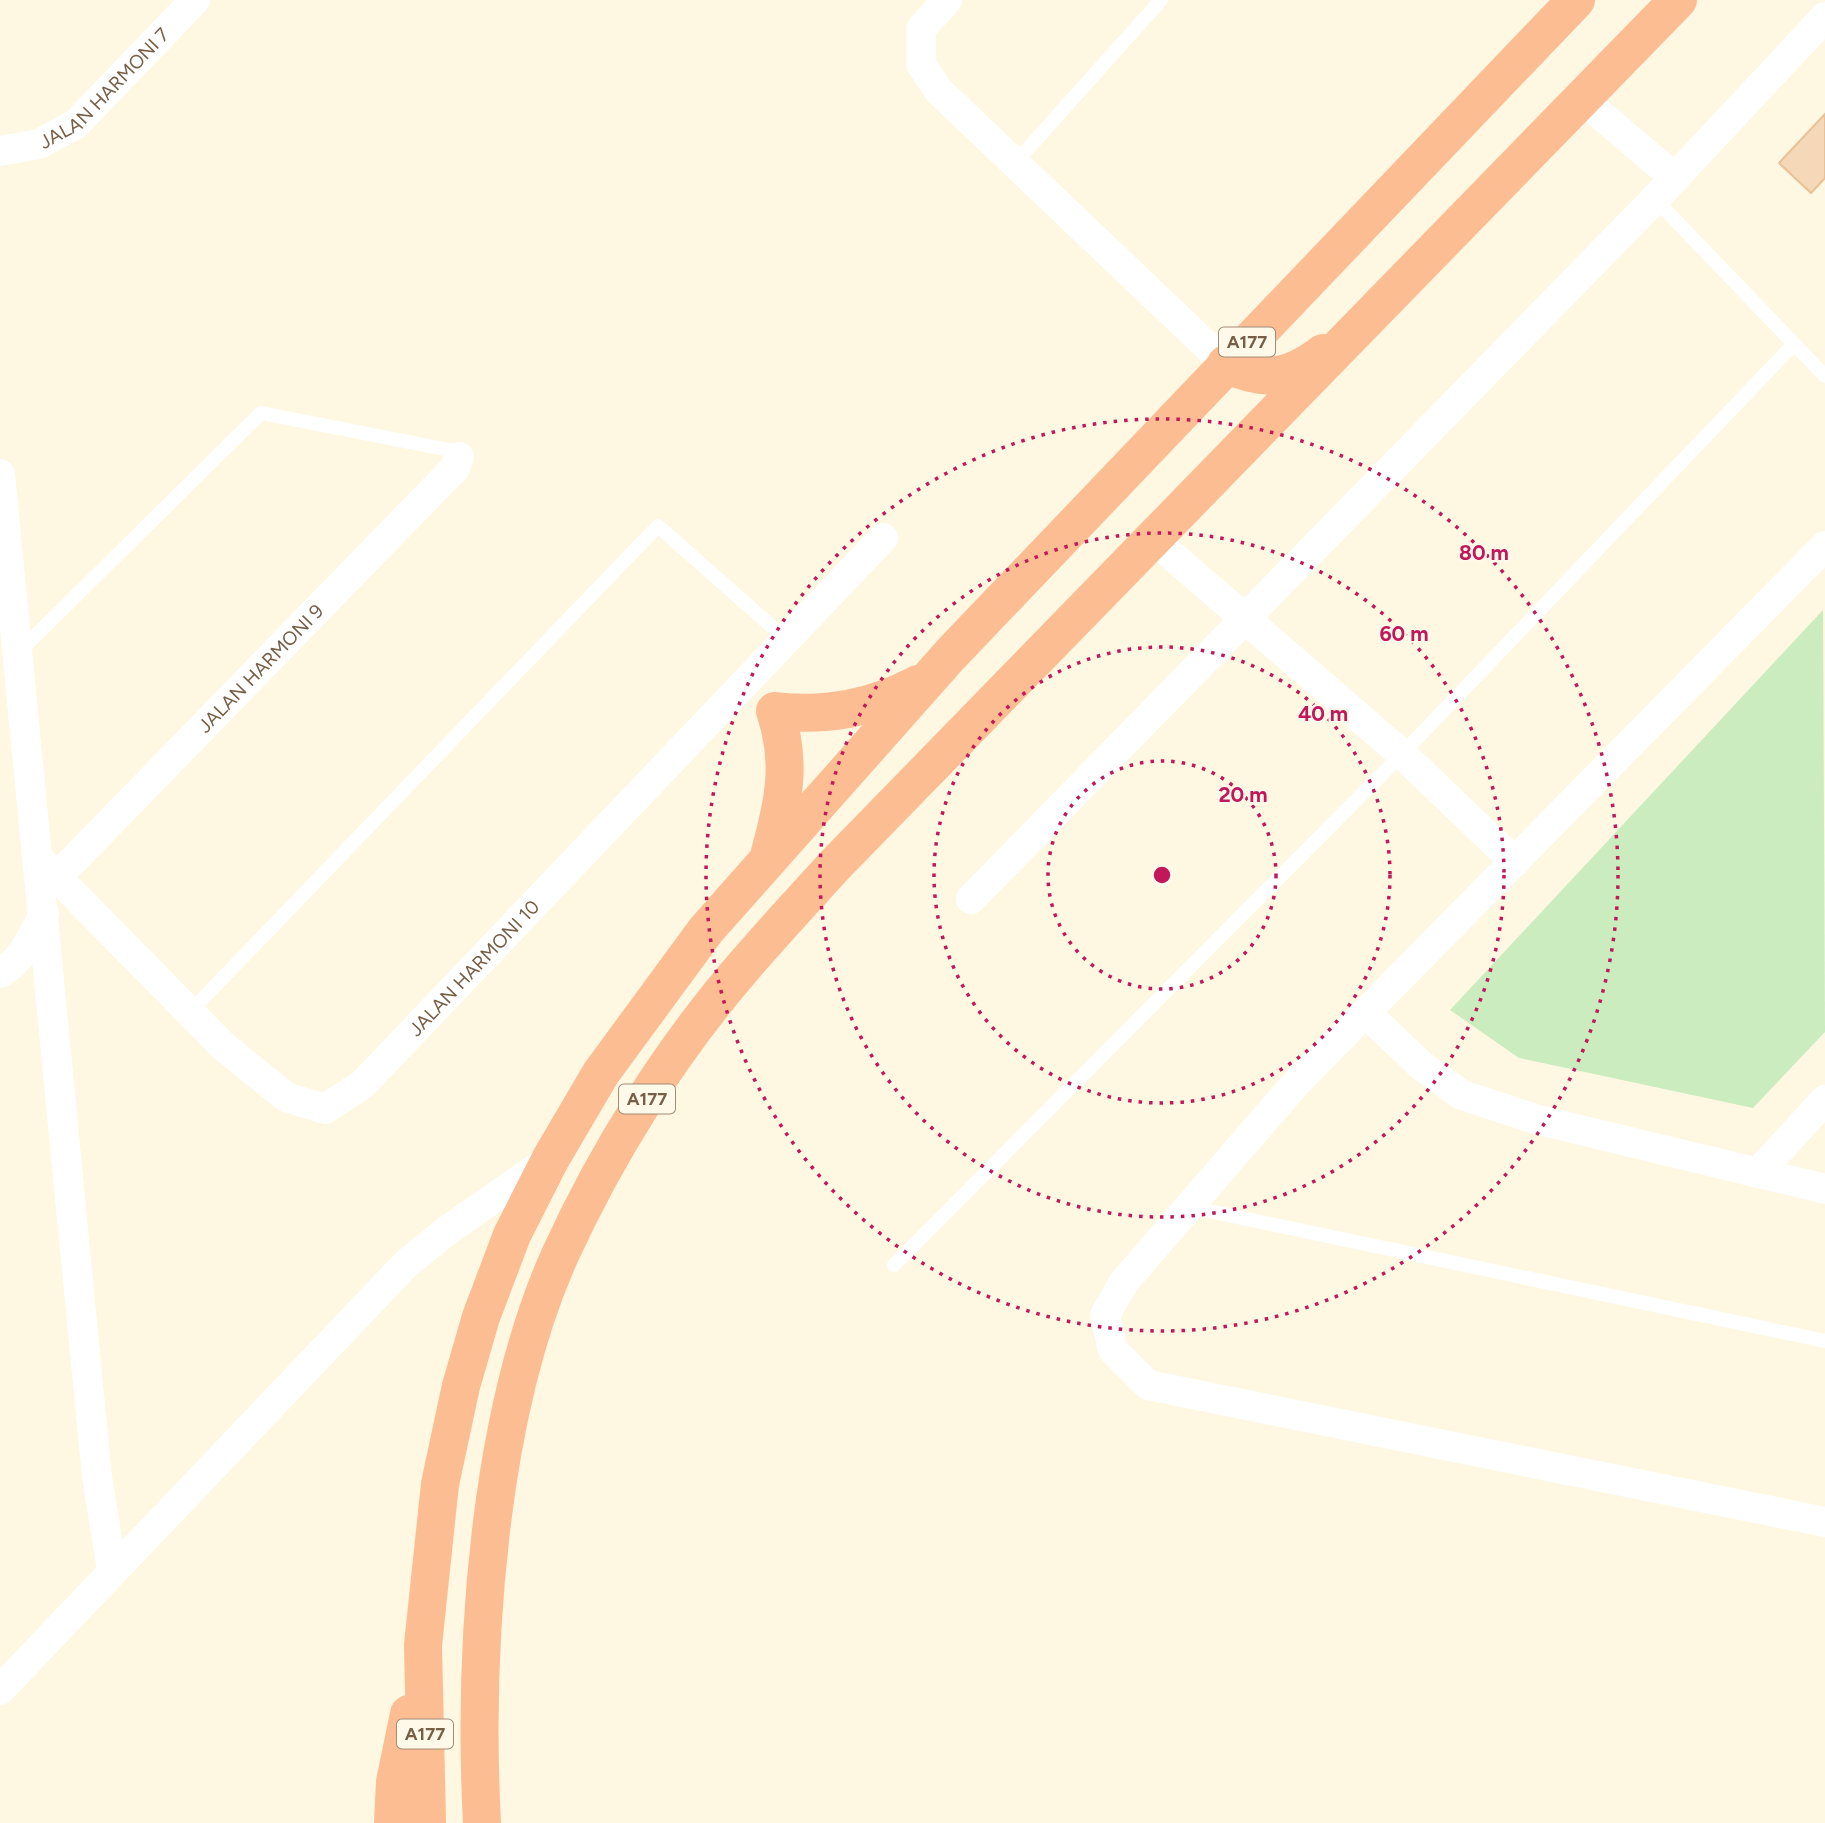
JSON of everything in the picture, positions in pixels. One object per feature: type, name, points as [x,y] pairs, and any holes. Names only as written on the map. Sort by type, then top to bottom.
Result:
[{"type":"highway","name":"A177","points":[[427,1823],[423,1644],[440,1484],[461,1386],[481,1317],[512,1235],[551,1158],[601,1073],[706,930],[929,678],[1576,0]]},
{"type":"highway","name":"A177","points":[[482,1823],[477,1736],[492,1519],[521,1365],[559,1257],[609,1159],[688,1038],[744,966],[834,866],[1678,0]]},
{"type":"highway","points":[[1226,364],[1254,376],[1297,369],[1370,318]]},
{"type":"highway","points":[[767,861],[783,806],[785,784],[784,741],[775,711],[824,714],[849,710],[900,693],[929,678]]},
{"type":"highway","points":[[393,1823],[396,1782],[423,1644]]},
{"type":"street","name":"JALAN HARMONI 7","points":[[0,151],[39,145],[76,124],[195,0]]},
{"type":"street","points":[[947,0],[921,29],[921,64],[939,91],[1226,364]]},
{"type":"street","points":[[971,899],[1655,199],[1825,17]]},
{"type":"street","points":[[1581,98],[1675,177]]},
{"type":"street","name":"JALAN HARMONI 9","points":[[48,867],[455,468],[459,457]]},
{"type":"street","points":[[0,474],[18,653],[48,867],[44,914],[97,1477],[112,1569]]},
{"type":"street","name":"JALAN HARMONI 10","points":[[48,867],[222,1045],[286,1097],[325,1109],[363,1084],[883,538]]},
{"type":"street","points":[[1154,540],[1402,754],[1514,862]]},
{"type":"street","points":[[1823,554],[1297,1083],[1124,1282],[1105,1315],[1113,1350],[1148,1385],[1825,1522]]},
{"type":"street","points":[[748,680],[775,711]]},
{"type":"street","points":[[0,973],[12,967],[21,956],[44,914]]},
{"type":"street","points":[[1366,1013],[1422,1066],[1462,1095],[1535,1119],[1825,1189]]},
{"type":"street","points":[[1758,1173],[1825,1100]]},
{"type":"street","points":[[0,1690],[112,1569],[406,1264],[448,1230],[551,1158]]},
{"type":"lane","points":[[1015,163],[1161,0]]},
{"type":"lane","points":[[1655,199],[1794,344],[1822,367]]},
{"type":"lane","points":[[894,1265],[1402,754],[1794,344]]},
{"type":"lane","points":[[18,653],[261,413],[455,451],[459,457]]},
{"type":"lane","points":[[190,1012],[658,526],[787,640]]},
{"type":"lane","points":[[1190,1207],[1825,1341]]},
{"type":"green space","points":[[1823,610],[1825,1032],[1753,1108],[1519,1058],[1450,1010]]},
{"type":"building","points":[[1825,114],[1825,178],[1811,193],[1779,163]]}]
